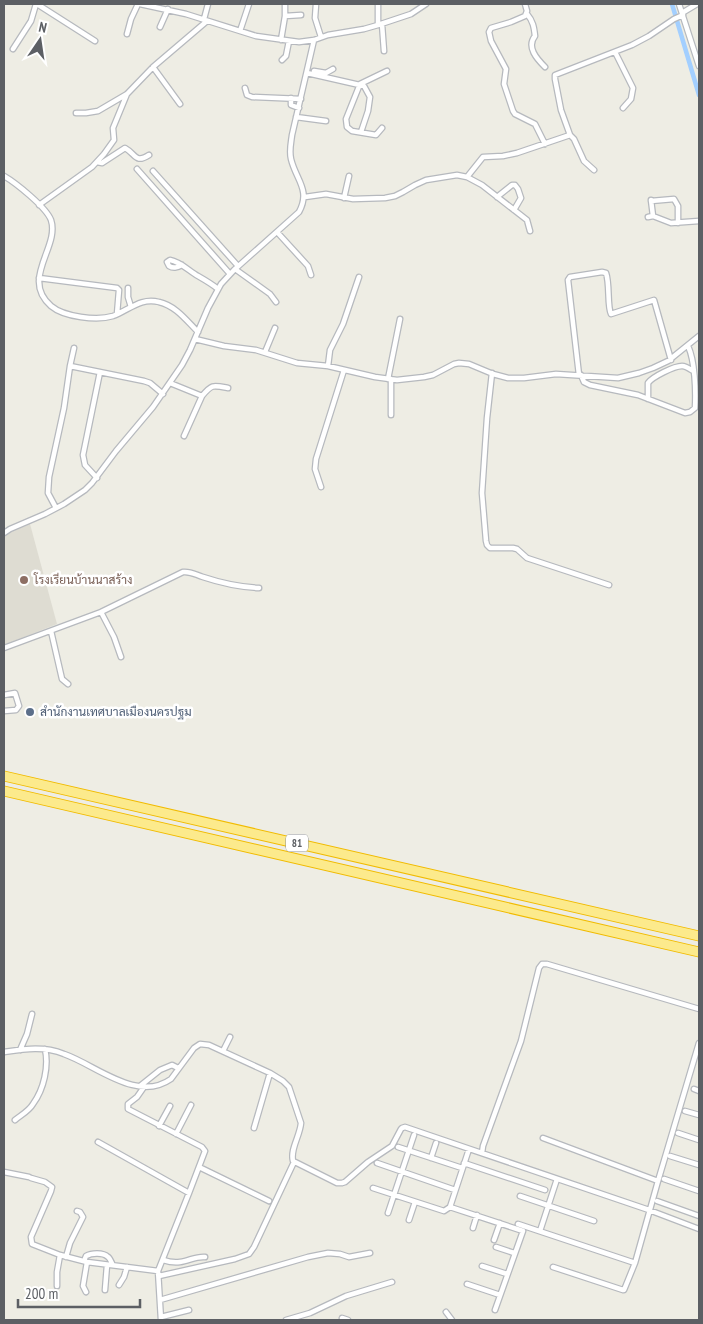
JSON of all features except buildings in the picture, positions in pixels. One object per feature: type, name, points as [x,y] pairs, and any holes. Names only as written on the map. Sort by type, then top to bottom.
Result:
[{"type":"highway","name":"81","points":[[4,776],[699,936]]},
{"type":"highway","name":"81","points":[[4,791],[699,952]]},
{"type":"street","points":[[13,49],[31,22],[37,4],[96,41]]},
{"type":"street","points":[[127,34],[131,19],[139,4],[168,9],[256,36],[305,42],[380,25],[411,14],[426,4]]},
{"type":"street","points":[[76,113],[92,113],[126,94],[206,20],[208,4]]},
{"type":"street","points":[[240,31],[249,4]]},
{"type":"street","points":[[281,40],[285,4]]},
{"type":"street","points":[[316,4],[315,18],[321,37]]},
{"type":"street","points":[[378,4],[384,51]]},
{"type":"street","points":[[525,4],[527,14],[532,21],[534,29],[535,36],[531,41],[531,46],[536,57],[545,68]]},
{"type":"street","points":[[679,4],[699,66]]},
{"type":"street","points":[[594,170],[584,161],[574,139],[570,135],[561,110],[554,79],[555,75],[615,52],[649,36],[697,4]]},
{"type":"street","points":[[160,27],[168,9]]},
{"type":"street","points":[[285,16],[301,14]]},
{"type":"street","points":[[527,14],[522,18],[491,28],[490,37],[506,69],[504,84],[513,111],[515,114],[535,124],[544,144]]},
{"type":"street","points":[[4,533],[56,508],[85,490],[97,478],[116,451],[163,394],[182,365],[218,289],[236,268],[299,212],[303,205],[304,196],[290,156],[291,141],[314,40]]},
{"type":"street","points":[[282,60],[286,56],[288,41]]},
{"type":"street","points":[[615,52],[633,88],[631,99],[623,108]]},
{"type":"street","points":[[153,67],[180,104]]},
{"type":"street","points":[[308,71],[326,73],[333,69]]},
{"type":"street","points":[[308,71],[364,86],[370,97],[368,111],[361,132]]},
{"type":"street","points":[[382,128],[376,135],[348,129],[345,123],[360,84],[387,71]]},
{"type":"street","points":[[245,88],[247,95],[252,97],[301,99]]},
{"type":"street","points":[[39,205],[97,162],[114,140],[114,125],[126,94]]},
{"type":"street","points":[[290,98],[291,105],[298,108]]},
{"type":"street","points":[[296,117],[326,121]]},
{"type":"street","points":[[467,177],[483,157],[517,153],[570,135]]},
{"type":"street","points":[[97,162],[102,163],[125,148],[138,159],[143,159],[149,155]]},
{"type":"street","points":[[137,170],[230,274]]},
{"type":"street","points":[[153,171],[236,268],[272,296],[276,302]]},
{"type":"street","points":[[4,176],[39,205],[50,217],[52,227],[50,242],[39,278],[40,288],[51,307],[68,315],[106,317],[148,300],[167,305],[198,332]]},
{"type":"street","points":[[344,198],[349,176]]},
{"type":"street","points":[[304,196],[326,194],[363,200],[386,198],[395,196],[414,184],[426,180],[450,176],[467,177],[482,185],[527,220],[530,231]]},
{"type":"street","points":[[498,197],[512,185],[515,185],[521,198],[514,210]]},
{"type":"street","points":[[338,196],[342,190],[347,188]]},
{"type":"street","points":[[678,223],[678,206],[674,199],[651,199],[651,216],[671,223],[678,223],[699,220]]},
{"type":"street","points":[[277,232],[308,266],[311,275]]},
{"type":"street","points":[[182,265],[218,289]]},
{"type":"street","points":[[671,360],[654,300],[611,314],[606,273],[570,277],[568,280],[580,375],[584,382],[590,385],[638,395],[688,413],[693,411],[695,404],[691,352],[688,346]]},
{"type":"street","points":[[328,366],[330,350],[345,319],[359,277]]},
{"type":"street","points":[[39,278],[117,288],[119,290],[117,314]]},
{"type":"street","points":[[128,288],[131,306]]},
{"type":"street","points":[[391,415],[390,379],[400,319]]},
{"type":"street","points":[[265,352],[275,328]]},
{"type":"street","points":[[195,340],[265,352],[297,363],[328,366],[390,379],[424,378],[459,363],[469,364],[492,374],[515,379],[556,374],[611,378],[626,376],[654,368],[671,360],[699,336]]},
{"type":"street","points":[[56,508],[48,493],[49,478],[74,348]]},
{"type":"street","points":[[70,366],[144,381],[150,383],[163,394]]},
{"type":"street","points":[[648,399],[649,380],[678,366],[693,371]]},
{"type":"street","points":[[321,487],[315,469],[316,458],[344,370]]},
{"type":"street","points":[[97,478],[85,465],[83,455],[100,372]]},
{"type":"street","points":[[492,374],[482,492],[487,545],[490,548],[517,549],[527,558],[609,585]]},
{"type":"street","points":[[170,383],[202,396]]},
{"type":"street","points":[[184,436],[202,396],[209,388],[213,386],[228,388]]},
{"type":"street","points":[[4,648],[102,612],[183,572],[188,571],[202,577],[235,585],[259,588]]},
{"type":"street","points":[[102,612],[121,657]]},
{"type":"street","points":[[51,631],[61,677],[63,682],[68,684]]},
{"type":"street","points":[[4,695],[15,692],[19,706],[16,710],[4,711]]},
{"type":"street","points":[[482,1153],[521,1041],[539,968],[542,964],[587,975],[699,1009]]},
{"type":"street","points":[[20,1050],[27,1034],[32,1014]]},
{"type":"street","points":[[223,1051],[230,1037]]},
{"type":"street","points":[[553,1267],[623,1290],[625,1288],[635,1263],[699,1043]]},
{"type":"street","points":[[4,1052],[45,1049],[65,1054],[117,1080],[142,1087],[159,1085],[166,1082],[194,1048],[200,1044],[209,1045],[270,1073],[283,1081],[289,1087],[301,1123],[292,1156],[294,1162],[249,1254],[235,1259],[159,1274],[127,1267],[85,1262],[32,1244],[31,1237],[52,1187],[45,1182],[30,1177],[4,1172]]},
{"type":"street","points":[[15,1120],[29,1109],[36,1099],[47,1065],[45,1049]]},
{"type":"street","points":[[178,1068],[172,1065],[160,1070],[142,1087],[137,1097],[128,1104],[128,1109],[202,1148],[204,1151],[159,1274],[161,1319],[189,1310]]},
{"type":"street","points":[[254,1128],[270,1073]]},
{"type":"street","points":[[694,1089],[699,1091]]},
{"type":"street","points":[[176,1134],[191,1105]]},
{"type":"street","points":[[158,1126],[170,1106]]},
{"type":"street","points":[[685,1111],[699,1115]]},
{"type":"street","points":[[294,1162],[331,1181],[342,1183],[392,1146],[401,1129],[405,1127],[699,1227]]},
{"type":"street","points":[[678,1133],[699,1140]]},
{"type":"street","points":[[388,1213],[414,1135]]},
{"type":"street","points":[[542,1138],[658,1181]]},
{"type":"street","points":[[98,1142],[190,1193]]},
{"type":"street","points":[[431,1158],[436,1143]]},
{"type":"street","points":[[398,1147],[545,1190]]},
{"type":"street","points":[[373,1188],[444,1211],[450,1207],[469,1149]]},
{"type":"street","points":[[670,1156],[699,1165]]},
{"type":"street","points":[[377,1163],[455,1190]]},
{"type":"street","points":[[199,1167],[269,1201]]},
{"type":"street","points":[[664,1178],[699,1191]]},
{"type":"street","points":[[540,1231],[557,1179]]},
{"type":"street","points":[[520,1196],[594,1221]]},
{"type":"street","points":[[657,1201],[699,1216]]},
{"type":"street","points":[[409,1220],[415,1202]]},
{"type":"street","points":[[450,1207],[522,1231],[496,1310]]},
{"type":"street","points":[[58,1286],[57,1272],[83,1217],[77,1210]]},
{"type":"street","points":[[473,1228],[477,1215]]},
{"type":"street","points":[[494,1240],[500,1223]]},
{"type":"street","points":[[518,1224],[635,1263]]},
{"type":"street","points":[[496,1247],[514,1253]]},
{"type":"street","points":[[86,1292],[83,1286],[85,1262],[86,1256],[91,1253],[109,1258],[110,1265],[105,1290]]},
{"type":"street","points":[[160,1300],[308,1257],[334,1253],[349,1257],[370,1253]]},
{"type":"street","points":[[163,1260],[182,1262],[205,1257]]},
{"type":"street","points":[[482,1266],[507,1274]]},
{"type":"street","points":[[119,1285],[124,1278],[127,1267]]},
{"type":"street","points":[[286,1320],[310,1313],[346,1296],[392,1282]]},
{"type":"street","points":[[468,1284],[500,1294]]},
{"type":"street","points":[[446,1312],[452,1320]]},
{"type":"street","points":[[342,1318],[348,1320]]},
{"type":"shaded area","name":"โรงเรียนบ้านนาสร้าง","points":[[30,524],[57,624],[4,645],[4,535]]},
{"type":"waterway","points":[[672,4],[699,95]]},
{"type":"place","name":"โรงเรียนบ้านนาสร้าง","points":[[24,580]]},
{"type":"place","name":"สำนักงานเทศบาลเมืองนครปฐม","points":[[30,712]]}]
